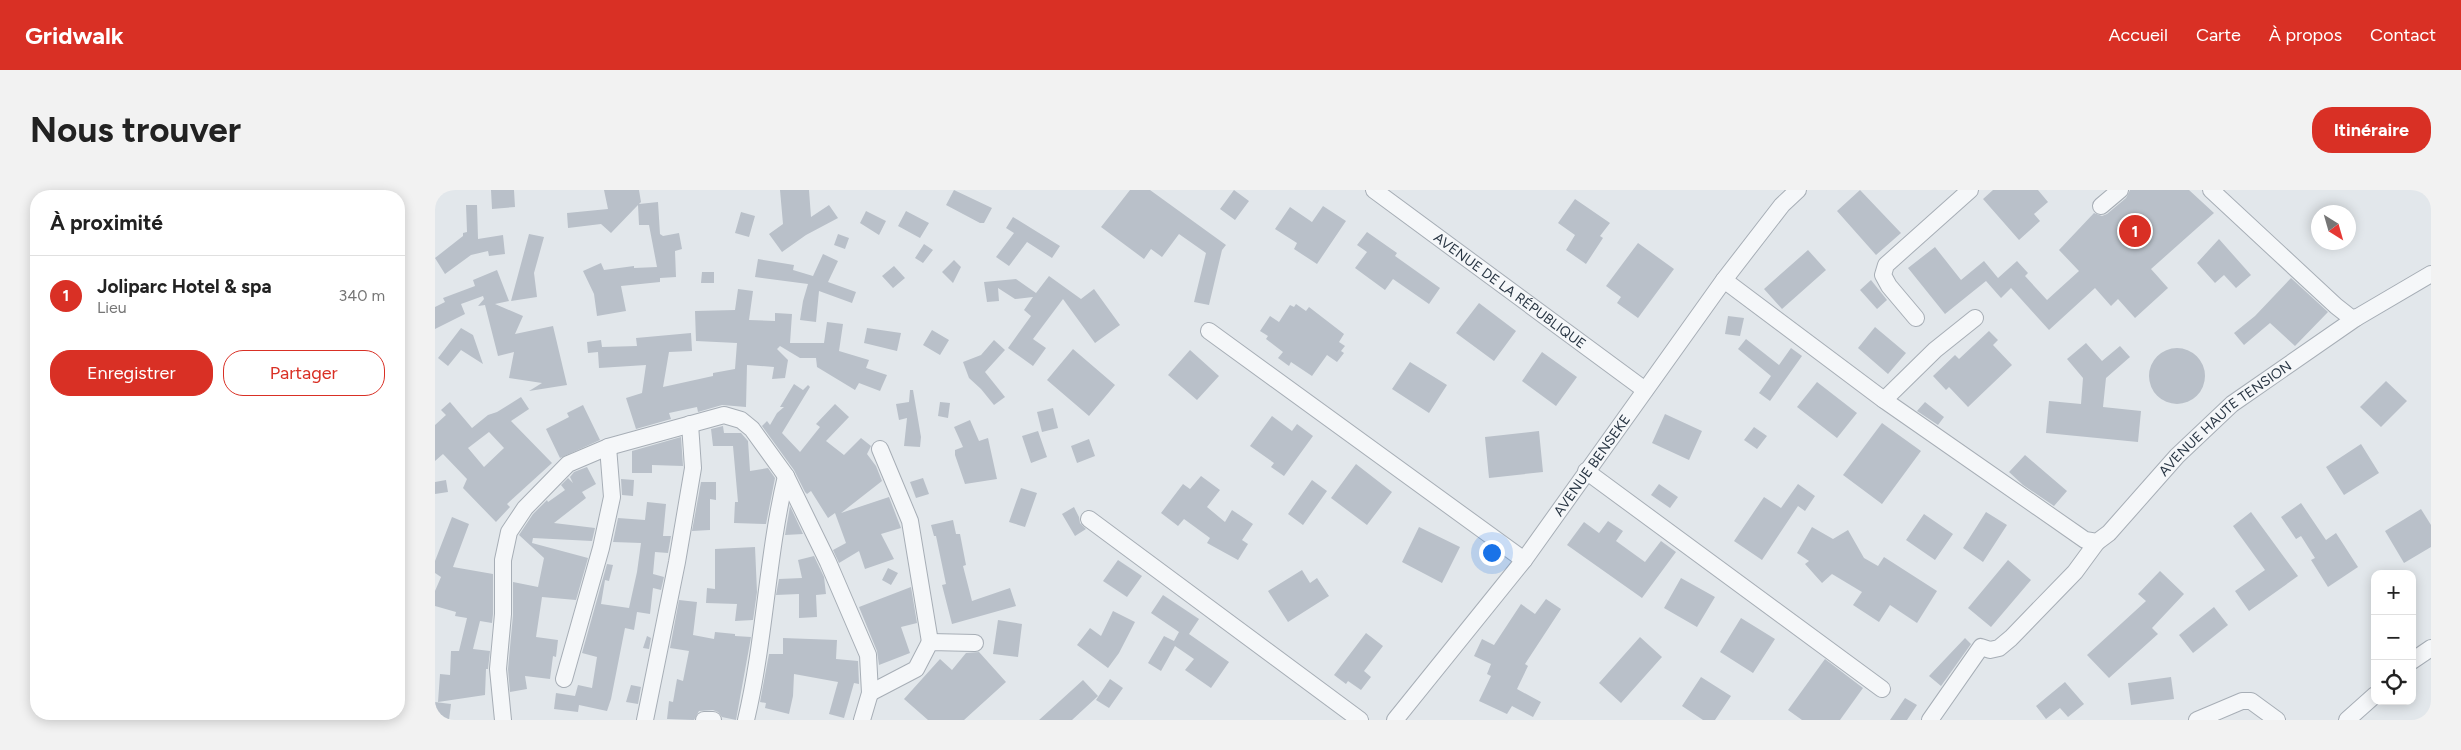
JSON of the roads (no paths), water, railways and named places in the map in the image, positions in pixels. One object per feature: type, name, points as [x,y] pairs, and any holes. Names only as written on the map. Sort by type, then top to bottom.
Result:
[{"type":"street","name":"AVENUE DE LA RÉPUBLIQUE","points":[[1374,190],[1645,390]]},
{"type":"street","name":"AVENUE BENSEKE","points":[[1401,718],[1524,560],[1586,471],[1785,197],[1798,190]]},
{"type":"street","points":[[1916,318],[1889,286],[1883,275],[1886,265],[1971,190]]},
{"type":"street","points":[[2101,206],[2120,190]]},
{"type":"street","points":[[2211,190],[2336,306],[2350,317],[2356,318]]},
{"type":"street","name":"AVENUE HAUTE TENSION","points":[[1930,720],[1981,647],[1990,650],[1999,648],[2011,638],[2071,577],[2103,537],[2165,469],[2217,416],[2356,318],[2431,274]]},
{"type":"street","points":[[1724,280],[1884,400],[2085,540],[2103,537]]},
{"type":"street","points":[[1884,400],[1935,350],[1975,318]]},
{"type":"street","points":[[1209,332],[1524,560]]},
{"type":"street","points":[[503,720],[498,669],[503,614],[503,560],[509,532],[525,508],[569,464],[608,447],[724,415],[741,420],[752,429],[786,476],[829,562],[868,654],[870,693],[862,720]]},
{"type":"street","points":[[645,720],[677,562],[693,468],[690,424]]},
{"type":"street","points":[[564,679],[601,548],[612,497],[608,447]]},
{"type":"street","points":[[870,693],[916,670],[930,642],[910,521],[881,449]]},
{"type":"street","points":[[1586,471],[1882,689]]},
{"type":"street","points":[[746,720],[755,680],[771,555],[786,476]]},
{"type":"street","points":[[1089,519],[1360,720]]},
{"type":"street","points":[[930,642],[975,643]]},
{"type":"street","points":[[2413,660],[2431,648]]},
{"type":"street","points":[[2347,720],[2371,699]]},
{"type":"street","points":[[2197,720],[2242,702],[2251,701],[2277,720]]},
{"type":"street","points":[[704,720],[713,720]]},
{"type":"place","name":"Joliparc Hotel & spa","points":[[2135,231]]}]
